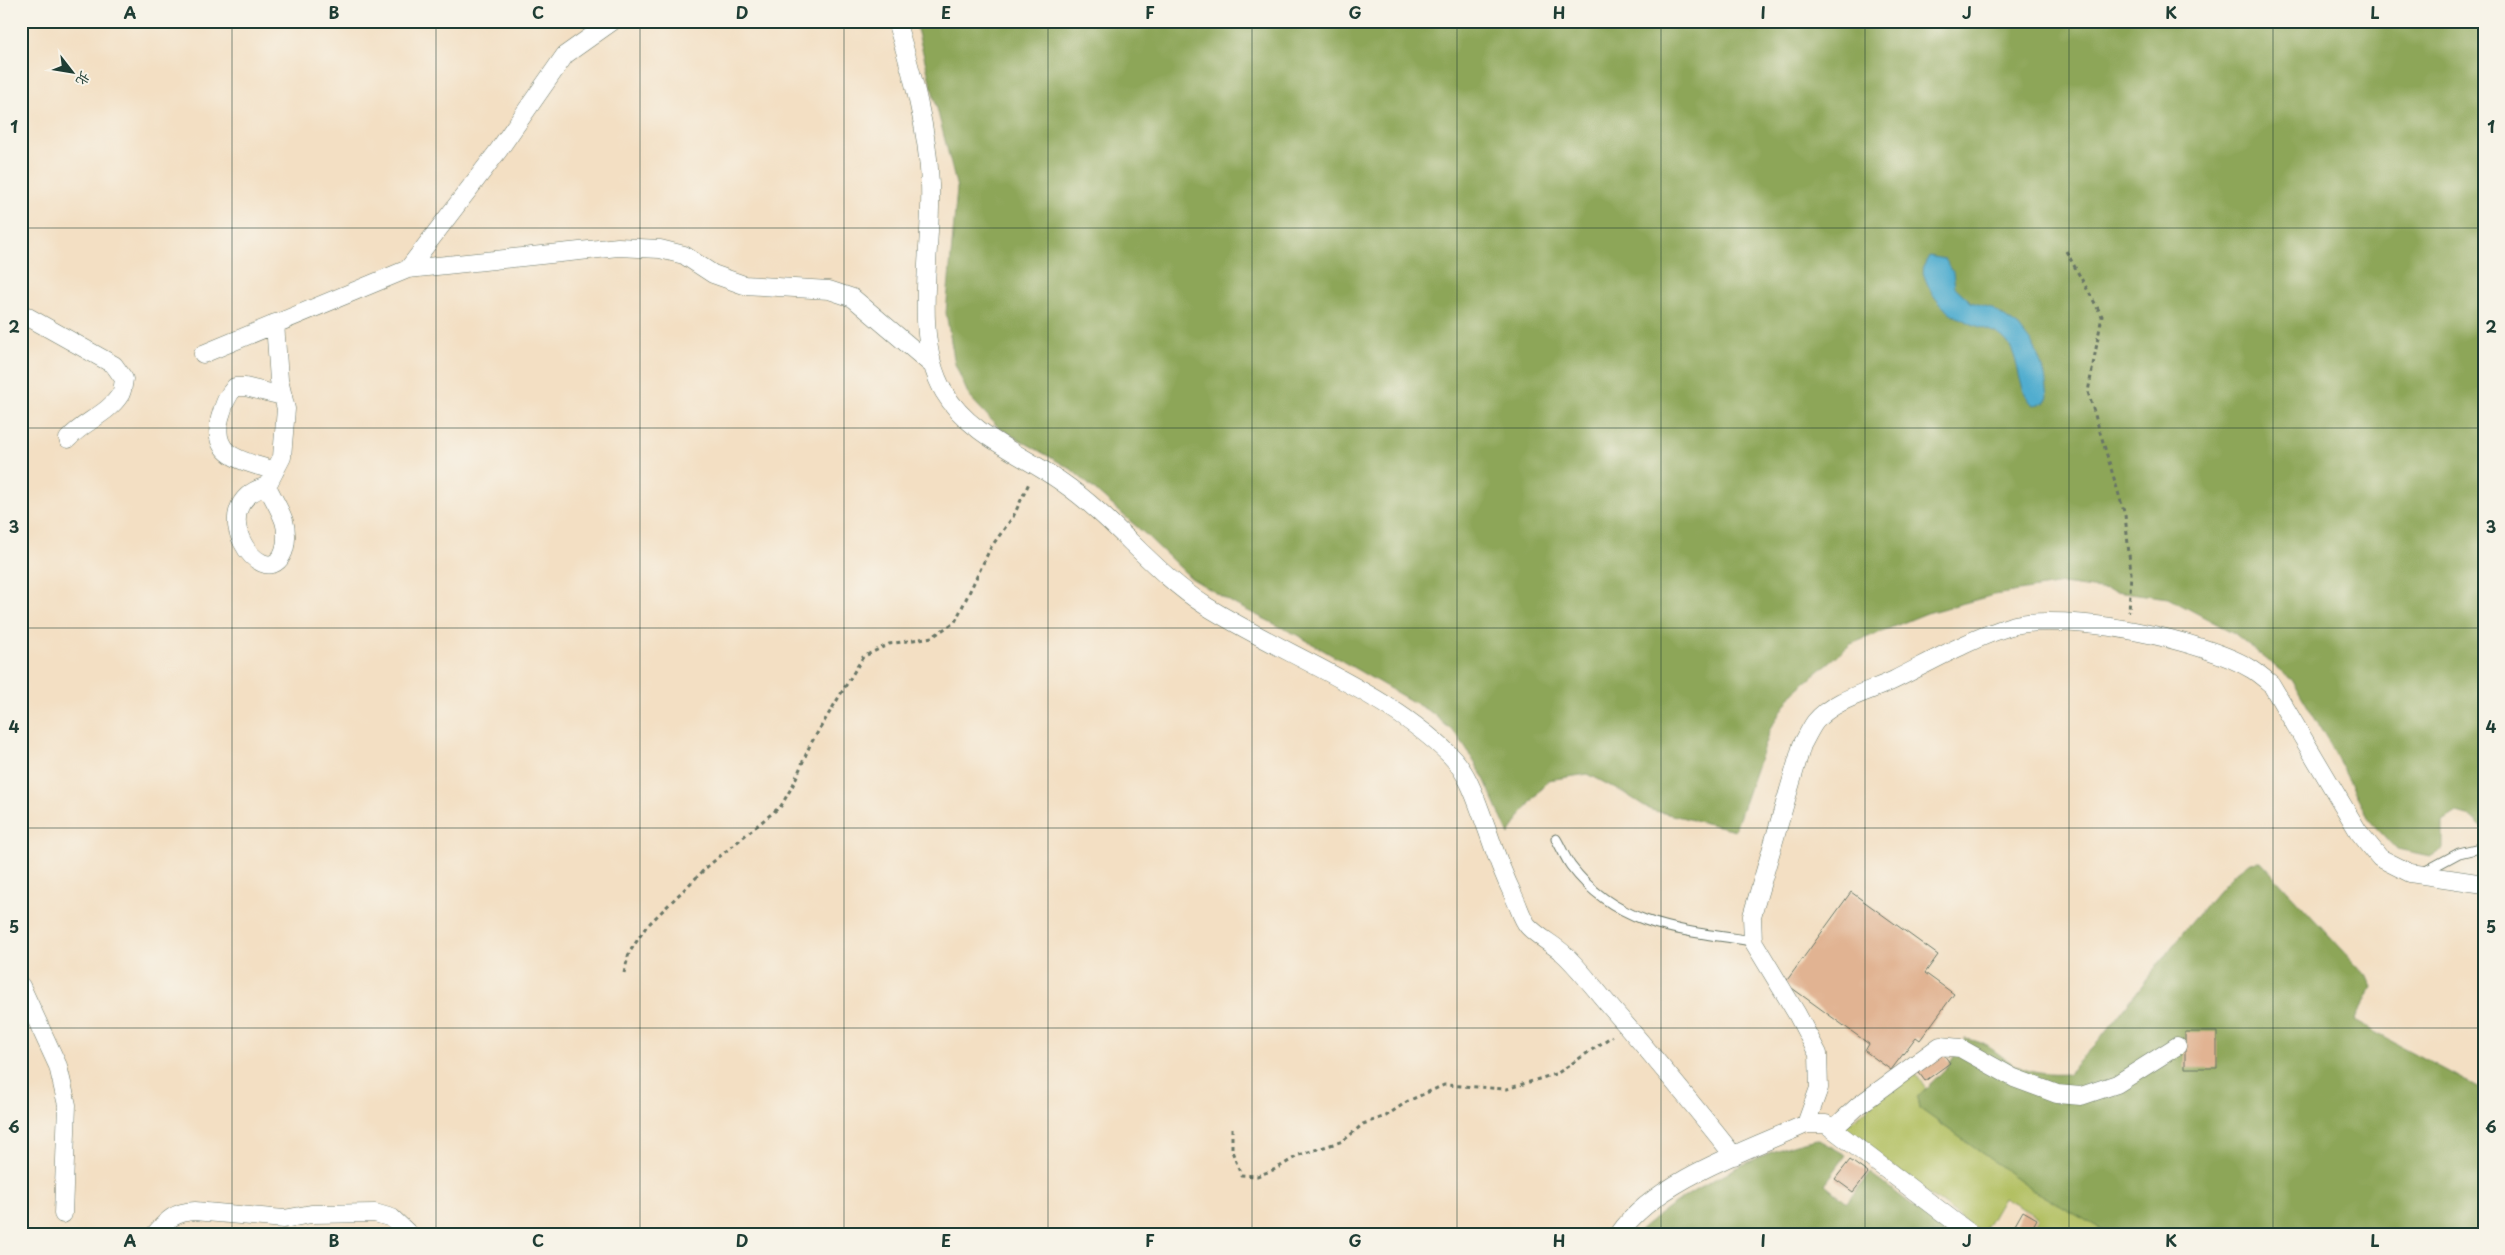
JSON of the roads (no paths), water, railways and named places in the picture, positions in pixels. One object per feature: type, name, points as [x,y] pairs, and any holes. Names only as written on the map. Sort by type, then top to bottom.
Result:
[{"type":"street","points":[[408,269],[492,159],[565,55],[613,21]]},
{"type":"street","points":[[896,21],[919,107],[930,182],[926,327],[932,365],[945,394],[963,415],[994,441],[1038,465],[1083,497],[1136,544],[1175,585],[1209,608],[1282,647],[1419,728],[1454,758],[1469,780],[1502,871],[1527,925],[1564,954],[1627,1026],[1734,1156]]},
{"type":"street","points":[[203,354],[408,269],[618,247],[660,249],[684,254],[713,274],[744,286],[829,290],[853,298],[932,365]]},
{"type":"street","points":[[21,313],[114,365],[124,379],[121,394],[104,410],[78,428],[68,439]]},
{"type":"street","points":[[275,323],[286,409],[282,457],[271,478],[222,449],[218,439],[218,426],[226,397],[235,387],[245,386],[283,396]]},
{"type":"street","points":[[1806,1124],[1820,1088],[1818,1054],[1798,1014],[1753,941],[1752,916],[1802,745],[1815,722],[1837,704],[1890,682],[1964,645],[2012,626],[2048,622],[2102,624],[2187,644],[2228,658],[2253,670],[2271,684],[2358,832],[2380,858],[2410,873],[2484,884]]},
{"type":"street","points":[[21,986],[58,1066],[67,1105],[64,1214]]},
{"type":"street","points":[[1833,1129],[1858,1106],[1940,1046],[1960,1048],[2014,1078],[2057,1094],[2081,1096],[2117,1084],[2177,1046]]},
{"type":"street","points":[[1619,1234],[1627,1222],[1667,1188],[1806,1124],[1826,1124],[1970,1234]]},
{"type":"street","points":[[155,1234],[172,1215],[195,1210],[284,1219],[311,1214],[375,1213],[392,1218],[408,1234]]},
{"type":"lane","points":[[1556,839],[1571,866],[1603,899],[1640,919],[1648,923],[1753,941]]},
{"type":"lane","points":[[2419,874],[2459,853],[2484,848]]},
{"type":"water","points":[[1929,256],[1945,259],[1953,272],[1955,287],[1971,302],[1992,308],[2019,327],[2035,348],[2045,375],[2048,397],[2044,403],[2033,405],[2027,397],[2013,352],[2002,337],[1957,317],[1936,298],[1930,290],[1922,269]]}]
